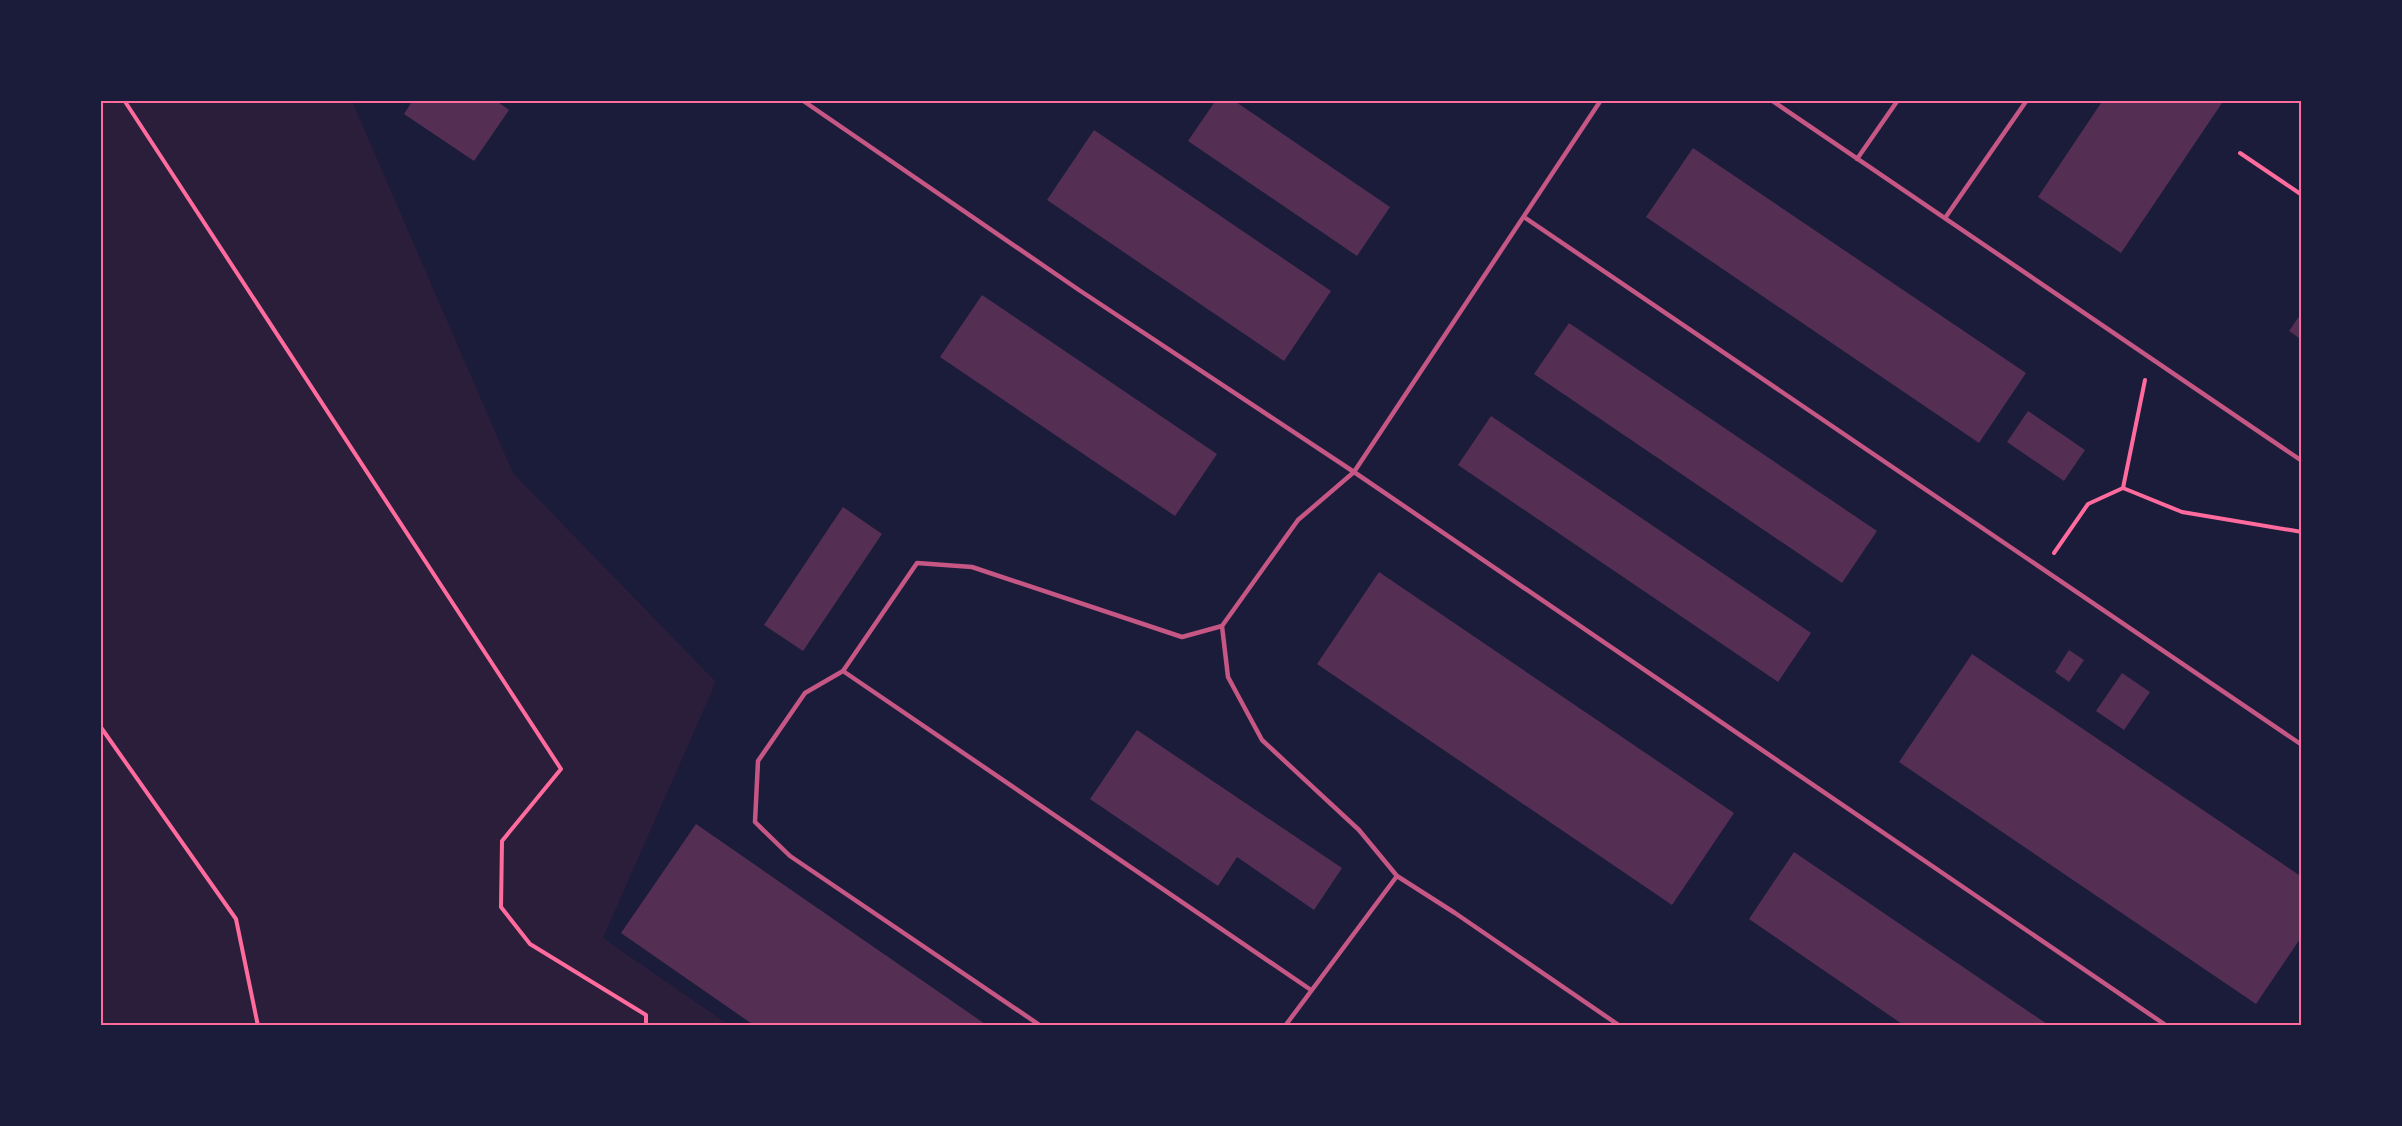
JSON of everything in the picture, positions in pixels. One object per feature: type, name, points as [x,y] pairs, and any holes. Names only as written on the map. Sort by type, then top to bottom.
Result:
[{"type":"lane","points":[[802,100],[1088,296],[1354,472],[2167,1026]]},
{"type":"lane","points":[[1041,1026],[790,856],[755,822],[758,761],[805,693],[843,671],[917,563],[972,567],[1182,637],[1222,626],[1298,520],[1354,472],[1601,100]]},
{"type":"lane","points":[[1771,100],[2301,461]]},
{"type":"lane","points":[[1857,159],[1898,100]]},
{"type":"lane","points":[[1945,218],[2027,100]]},
{"type":"lane","points":[[1524,216],[2301,746]]},
{"type":"lane","points":[[1222,626],[1228,677],[1262,740],[1359,830],[1397,876],[1620,1026]]},
{"type":"lane","points":[[843,671],[1311,990]]},
{"type":"lane","points":[[1285,1026],[1397,876]]},
{"type":"path","points":[[124,100],[561,769],[502,842],[501,907],[530,944],[646,1015],[646,1026]]},
{"type":"path","points":[[2240,153],[2301,195]]},
{"type":"path","points":[[2123,488],[2144,387]]},
{"type":"path","points":[[2043,569],[2088,504],[2123,488],[2182,512],[2301,532]]},
{"type":"path","points":[[100,726],[236,919],[258,1026]]},
{"type":"shaded area","points":[[101,101],[352,101],[513,473],[716,682],[603,938],[729,1025],[101,1026]]},
{"type":"building","points":[[413,100],[495,100],[509,110],[474,161],[404,114]]},
{"type":"building","points":[[1216,100],[1233,100],[1390,207],[1357,256],[1188,141]]},
{"type":"building","points":[[2103,100],[2224,100],[2121,253],[2038,197]]},
{"type":"building","points":[[1094,130],[1331,291],[1284,361],[1047,200]]},
{"type":"building","points":[[1693,148],[2026,373],[1979,443],[1646,217]]},
{"type":"building","points":[[982,295],[1217,454],[1175,516],[940,357]]},
{"type":"building","points":[[2302,312],[2302,340],[2289,331]]},
{"type":"building","points":[[1569,323],[1877,531],[1842,583],[1534,374]]},
{"type":"building","points":[[2028,411],[2085,450],[2064,481],[2007,442]]},
{"type":"building","points":[[1491,416],[1811,633],[1778,682],[1458,465]]},
{"type":"building","points":[[843,507],[882,534],[803,651],[764,625]]},
{"type":"building","points":[[1379,572],[1734,813],[1672,905],[1317,664]]},
{"type":"building","points":[[2069,650],[2084,660],[2069,682],[2055,672]]},
{"type":"building","points":[[1972,654],[2302,877],[2302,936],[2256,1004],[1899,762]]},
{"type":"building","points":[[2122,673],[2150,692],[2124,730],[2096,711]]},
{"type":"building","points":[[1137,730],[1342,868],[1314,910],[1237,857],[1218,886],[1090,799]]},
{"type":"building","points":[[696,824],[988,1026],[755,1026],[621,933]]},
{"type":"building","points":[[1794,852],[2050,1026],[1905,1026],[1749,919]]}]
